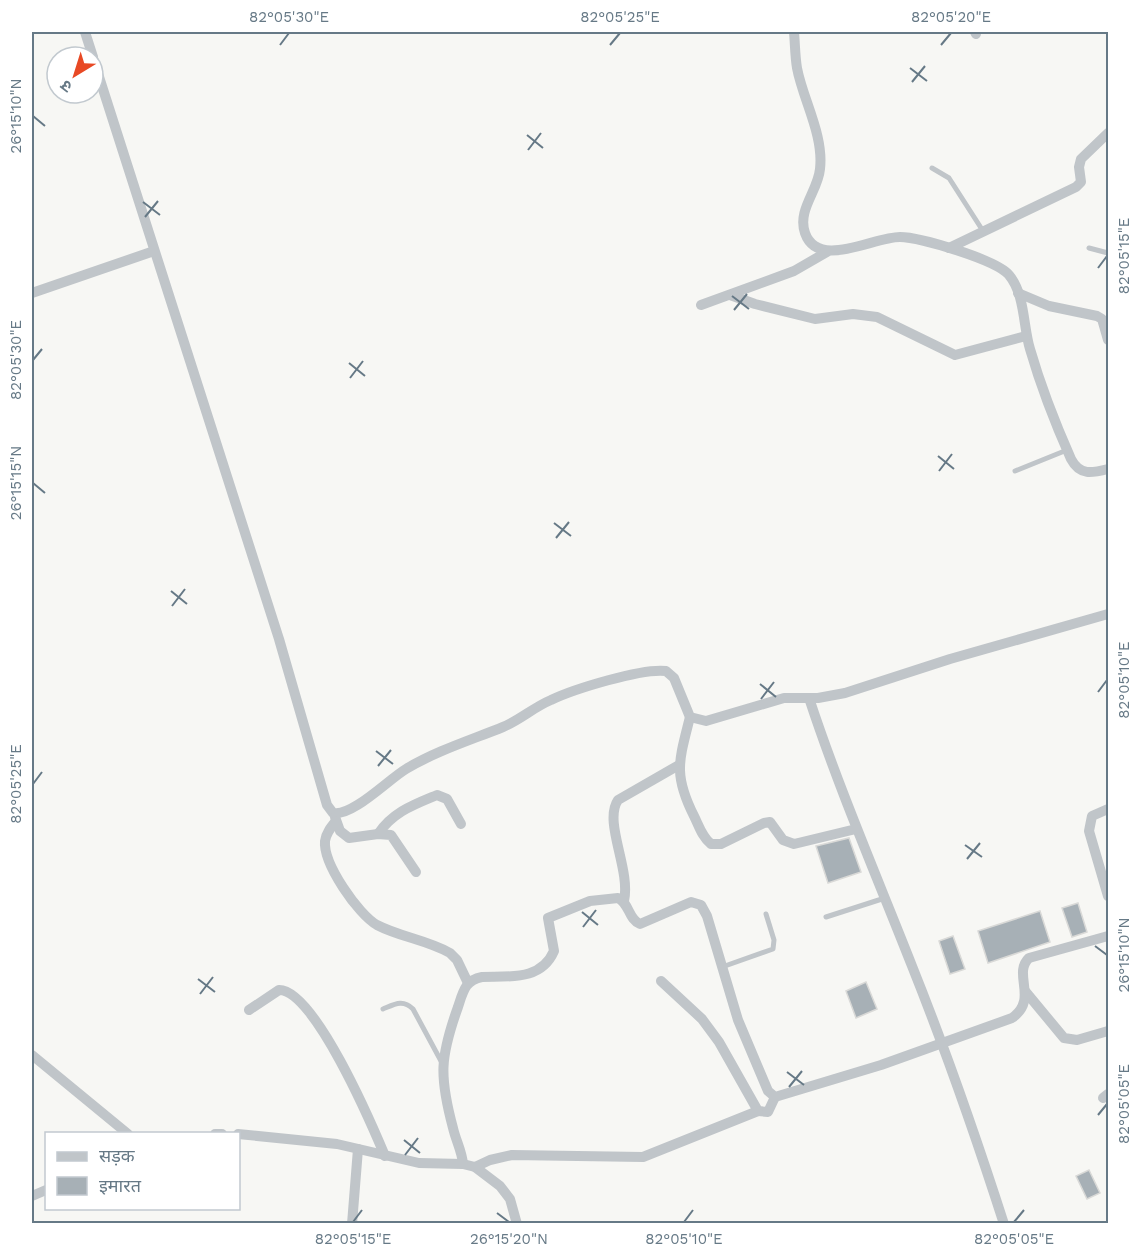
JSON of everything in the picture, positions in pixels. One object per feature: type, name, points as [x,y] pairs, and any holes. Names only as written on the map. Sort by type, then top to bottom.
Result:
[{"type":"street","points":[[794,32],[797,67],[819,142],[821,168],[803,220],[805,233],[811,243],[826,252]]},
{"type":"street","points":[[105,95],[279,639],[327,805],[340,831],[349,838],[378,834],[391,835],[397,840],[416,872]]},
{"type":"street","points":[[948,248],[1076,187],[1081,182],[1079,166],[1082,159],[1108,134]]},
{"type":"street","points":[[701,305],[794,271],[826,252],[899,237],[929,241],[1002,268],[1016,284],[1026,336],[1052,415],[1067,450],[1081,471],[1095,473],[1108,469]]},
{"type":"street","points":[[32,293],[154,251]]},
{"type":"street","points":[[1018,293],[1049,306],[1097,316],[1106,328],[1108,340]]},
{"type":"street","points":[[730,295],[746,302],[815,319],[853,314],[876,317],[955,355],[1026,336]]},
{"type":"street","points":[[690,717],[706,721],[784,698],[809,698],[845,693],[950,659],[1108,614]]},
{"type":"street","points":[[463,1164],[447,1107],[442,1080],[442,1063],[446,1041],[468,982],[457,960],[450,953],[379,926],[363,914],[338,879],[326,851],[326,838],[334,817],[356,806],[407,768],[505,726],[550,700],[602,683],[666,671],[674,678],[690,717],[679,765],[679,781],[704,836],[711,844],[721,844],[770,822],[783,840],[794,844],[856,829]]},
{"type":"street","points":[[809,698],[856,829],[941,1043],[1004,1224]]},
{"type":"street","points":[[679,765],[618,801],[613,807],[612,821],[625,872],[624,901],[633,920],[640,924],[691,902],[701,905],[707,916],[738,1020],[768,1091],[774,1097]]},
{"type":"street","points":[[378,834],[399,812],[437,795],[447,799],[460,824]]},
{"type":"street","points":[[1108,809],[1092,816],[1089,831],[1108,896]]},
{"type":"street","points":[[468,982],[482,977],[532,974],[544,966],[554,951],[555,945],[548,927],[548,918],[600,898],[624,901]]},
{"type":"street","points":[[774,1097],[1012,1018],[1022,1008],[1025,992],[1023,966],[1029,958],[1108,936]]},
{"type":"street","points":[[661,981],[702,1019],[719,1042],[758,1111]]},
{"type":"street","points":[[249,1010],[279,990],[293,995],[331,1044],[348,1074],[385,1155]]},
{"type":"street","points":[[1025,992],[1064,1038],[1077,1040],[1108,1031]]},
{"type":"street","points":[[32,1055],[126,1132]]},
{"type":"street","points":[[475,1167],[490,1160],[512,1155],[643,1157],[758,1111],[768,1112],[774,1097]]},
{"type":"street","points":[[240,1134],[338,1144],[432,1165],[463,1164],[475,1167],[500,1186],[510,1199],[517,1224]]},
{"type":"street","points":[[352,1224],[358,1149]]},
{"type":"lane","points":[[932,168],[949,178],[983,231]]},
{"type":"lane","points":[[1089,248],[1108,253]]},
{"type":"lane","points":[[1015,471],[1067,450]]},
{"type":"lane","points":[[826,917],[885,898]]},
{"type":"lane","points":[[722,967],[773,949],[774,940],[766,914]]},
{"type":"lane","points":[[383,1009],[398,1002],[408,1004],[442,1063]]},
{"type":"building","points":[[849,838],[861,872],[828,883],[816,846]]},
{"type":"building","points":[[1078,903],[1087,932],[1072,937],[1062,908]]},
{"type":"building","points":[[1040,911],[1050,942],[988,963],[978,931]]},
{"type":"building","points":[[953,936],[965,969],[950,974],[939,941]]},
{"type":"building","points":[[866,982],[877,1009],[856,1018],[846,991]]},
{"type":"building","points":[[1089,1170],[1100,1193],[1087,1199],[1076,1176]]}]
